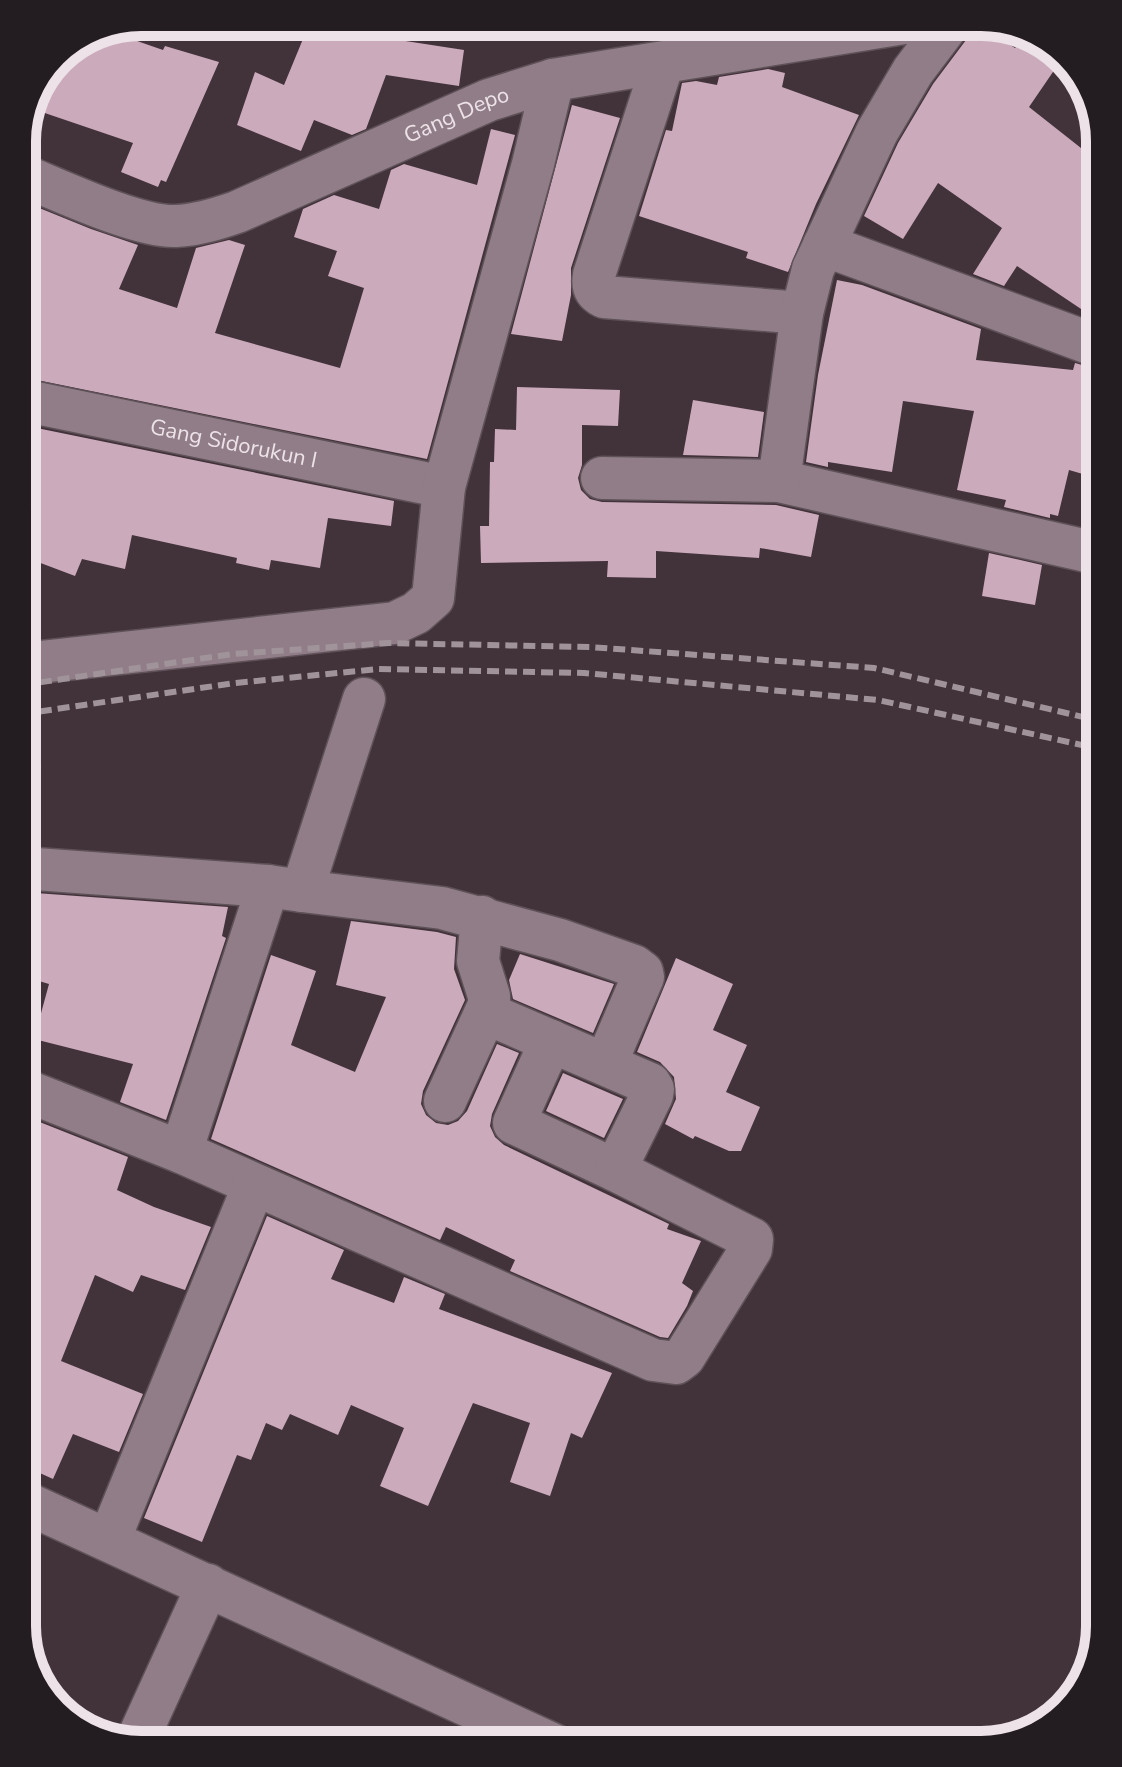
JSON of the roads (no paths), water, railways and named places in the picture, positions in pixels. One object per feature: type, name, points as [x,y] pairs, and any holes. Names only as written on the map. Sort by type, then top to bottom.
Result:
[{"type":"street","name":"Gang Depo","points":[[36,180],[138,220],[173,226],[205,223],[237,212],[489,100],[553,80],[826,36]]},
{"type":"street","points":[[779,481],[802,313],[813,269],[877,132],[913,71],[939,36]]},
{"type":"street","points":[[663,63],[594,275],[593,285],[597,293],[604,297],[802,313]]},
{"type":"street","points":[[36,662],[395,623],[416,613],[433,598],[444,487],[533,164],[553,80]]},
{"type":"street","points":[[824,245],[1086,342]]},
{"type":"street","name":"Gang Sidorukun I","points":[[36,403],[444,487]]},
{"type":"street","points":[[602,478],[779,481],[1086,551]]},
{"type":"street","points":[[181,1152],[285,888],[364,699]]},
{"type":"street","points":[[36,869],[285,888],[442,908],[560,940],[634,966],[642,972],[641,985],[606,1063]]},
{"type":"street","points":[[445,1101],[486,1013],[489,996],[478,961],[482,917]]},
{"type":"street","points":[[486,1013],[650,1084],[653,1089],[615,1170]]},
{"type":"street","points":[[36,1095],[181,1152],[653,1360],[676,1363],[684,1357],[751,1249],[752,1239],[514,1123],[551,1041]]},
{"type":"street","points":[[109,1540],[254,1185]]},
{"type":"street","points":[[36,1507],[524,1731]]},
{"type":"street","points":[[141,1731],[208,1585]]},
{"type":"railway","points":[[36,683],[233,654],[388,643],[590,647],[874,668],[1086,718]]},
{"type":"railway","points":[[36,712],[235,683],[378,669],[584,673],[878,700],[1086,746]]}]
